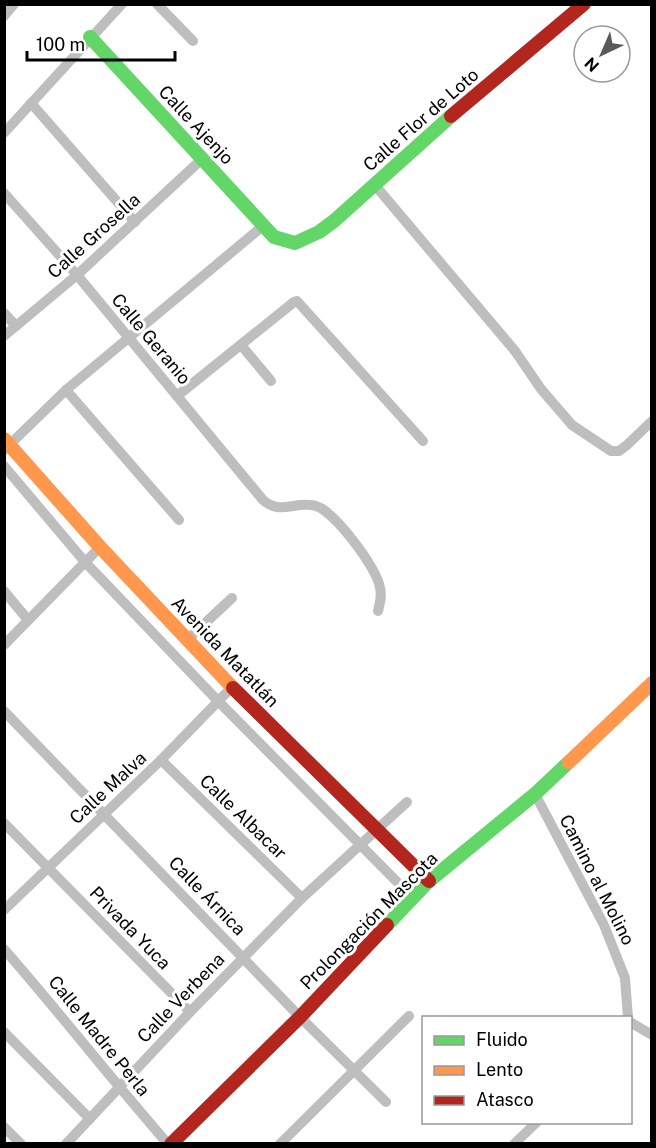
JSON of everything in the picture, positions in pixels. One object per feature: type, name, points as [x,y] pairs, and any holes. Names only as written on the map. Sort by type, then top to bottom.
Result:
[{"type":"street","points":[[4,16],[14,4]]},
{"type":"street","points":[[4,133],[122,4]]},
{"type":"street","points":[[157,4],[193,41]]},
{"type":"street","name":"Calle Flor de Loto","points":[[274,237],[295,243],[319,232],[334,221],[429,134],[584,4]]},
{"type":"street","name":"Calle Ajenjo","points":[[90,37],[274,237]]},
{"type":"street","points":[[31,103],[135,222]]},
{"type":"street","name":"Calle Grosella","points":[[4,336],[77,275],[203,158]]},
{"type":"street","points":[[374,184],[515,351],[572,425],[611,450],[619,451],[651,421]]},
{"type":"street","name":"Calle Geranio","points":[[4,193],[77,275],[270,506],[280,508],[316,506],[327,511],[351,537],[377,577],[380,586],[378,611]]},
{"type":"street","points":[[6,444],[66,390],[263,226]]},
{"type":"street","points":[[177,396],[297,301],[423,441]]},
{"type":"street","points":[[4,313],[16,326]]},
{"type":"street","points":[[241,345],[271,381]]},
{"type":"street","points":[[66,390],[179,520]]},
{"type":"street","name":"Avenida Matatlán","points":[[6,444],[232,687],[429,881]]},
{"type":"street","points":[[4,466],[85,562],[218,701],[413,898]]},
{"type":"street","points":[[4,645],[100,547]]},
{"type":"street","points":[[4,591],[27,620]]},
{"type":"street","points":[[187,640],[232,598]]},
{"type":"street","name":"Prolongación Mascota","points":[[170,1143],[300,1017],[429,881],[535,794],[630,706],[651,683]]},
{"type":"street","name":"Calle Malva","points":[[4,910],[161,760],[232,687]]},
{"type":"street","name":"Calle Árnica","points":[[4,711],[300,1017],[386,1102]]},
{"type":"street","name":"Calle Albacar","points":[[161,760],[302,898]]},
{"type":"street","name":"Camino al Molino","points":[[535,794],[604,925],[625,978],[628,1016]]},
{"type":"street","name":"Calle Verbena","points":[[66,1143],[302,898],[406,802]]},
{"type":"street","name":"Privada Yuca","points":[[4,823],[190,1012]]},
{"type":"street","name":"Calle Madre Perla","points":[[4,949],[55,1006],[118,1087],[170,1143]]},
{"type":"street","points":[[280,1143],[409,1016]]},
{"type":"street","points":[[632,1023],[651,1035]]},
{"type":"street","points":[[4,1032],[90,1119]]},
{"type":"street","points":[[514,1143],[535,1124]]},
{"type":"street","points":[[4,1126],[21,1143]]},
{"type":"traffic: fast","points":[[90,37],[274,237],[295,243],[319,232],[334,221],[451,116]]},
{"type":"traffic: fast","points":[[387,925],[429,881],[535,794],[569,762]]},
{"type":"traffic: slow","points":[[4,439],[100,547],[233,688]]},
{"type":"traffic: slow","points":[[569,762],[652,683]]},
{"type":"traffic: jam","points":[[451,116],[584,4]]},
{"type":"traffic: jam","points":[[233,688],[429,881]]},
{"type":"traffic: jam","points":[[171,1144],[300,1017],[387,925]]}]
